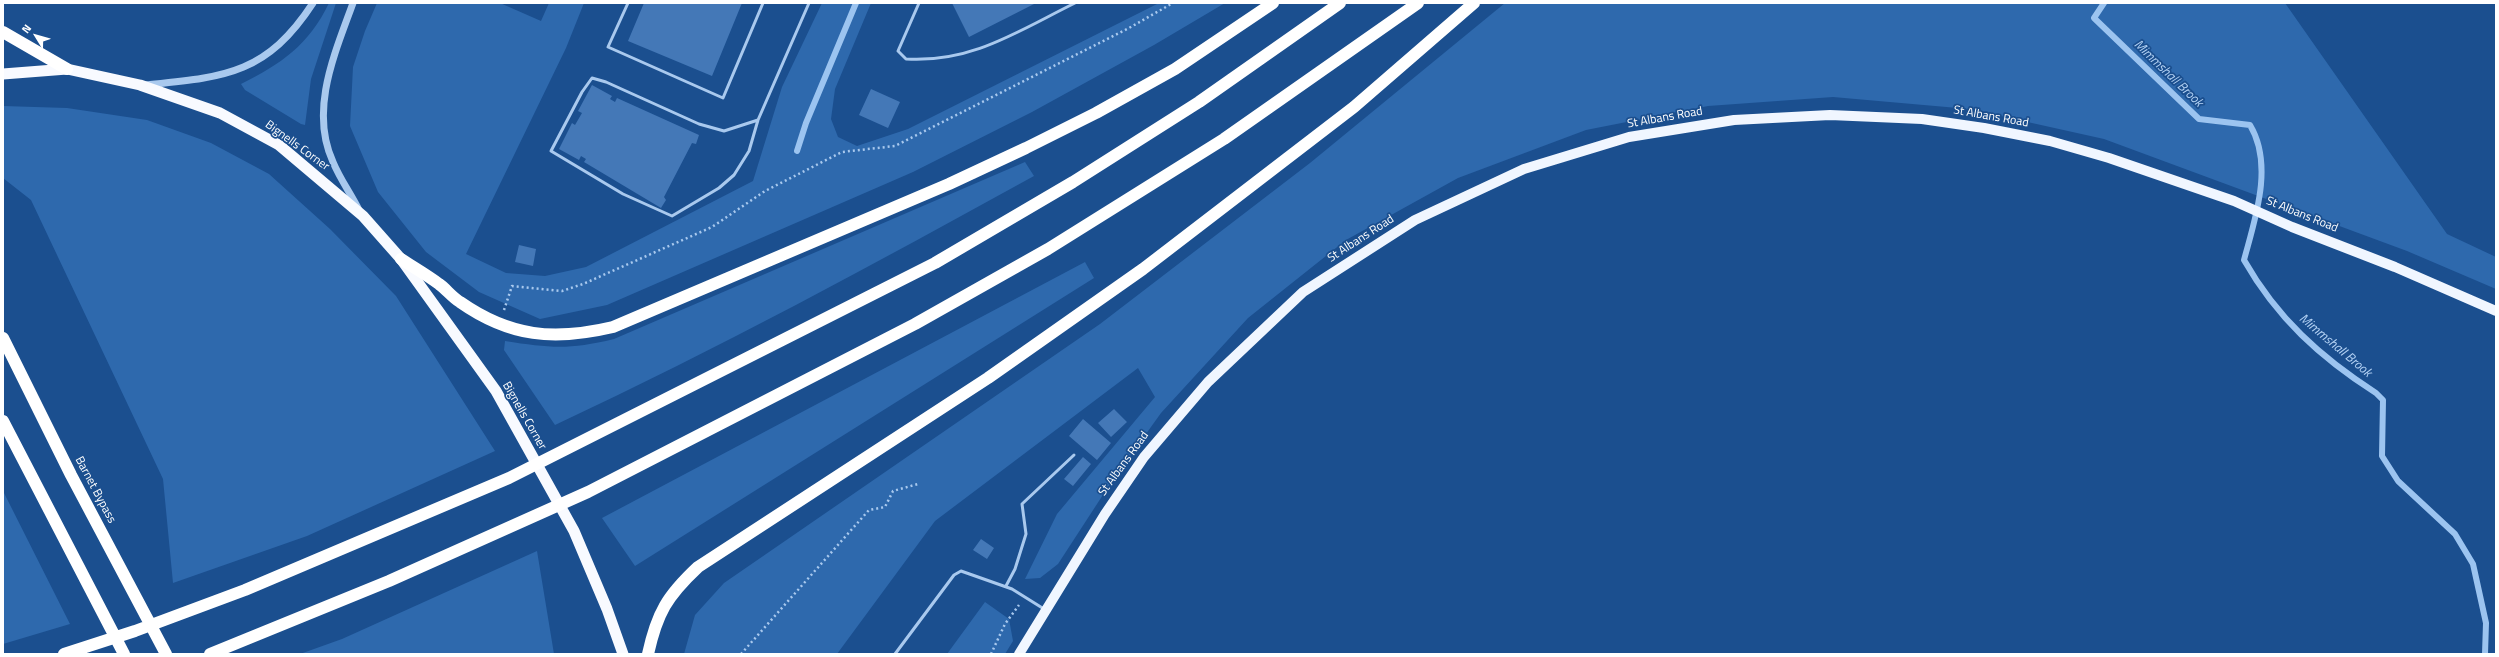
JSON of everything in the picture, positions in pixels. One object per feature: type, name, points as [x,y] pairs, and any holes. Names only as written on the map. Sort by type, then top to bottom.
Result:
[{"type":"highway","points":[[400,259],[439,284],[458,301],[488,319],[507,327],[535,334],[560,336],[583,334],[613,327],[950,184],[1026,148],[1096,113],[1175,69],[1273,3]]},
{"type":"highway","points":[[64,654],[135,631],[245,590],[509,478],[935,263],[1073,182],[1199,102],[1340,3]]},
{"type":"highway","points":[[210,654],[389,581],[588,492],[915,324],[1048,249],[1224,139],[1418,3]]},
{"type":"highway","points":[[648,654],[655,622],[663,607],[680,585],[698,567],[988,378],[1143,270],[1354,107],[1474,3]]},
{"type":"highway","points":[[3,32],[67,69]]},
{"type":"highway","name":"Bignells Corner","points":[[3,74],[67,69],[140,85],[220,113],[260,133],[326,183],[363,216],[400,259],[496,391],[574,531],[607,609],[623,654]]},
{"type":"highway","name":"Barnet Bypass","points":[[3,338],[71,475],[166,654]]},
{"type":"highway","points":[[3,420],[124,654]]},
{"type":"main road","name":"St Albans Road","points":[[1020,654],[1045,610],[1105,514],[1144,457],[1178,414],[1208,382],[1303,292],[1415,220],[1524,169],[1629,137],[1734,120],[1830,116],[1922,119],[1984,128],[2050,141],[2109,158],[2234,201],[2292,227],[2395,266],[2496,311]]},
{"type":"street","name":"Bignells Corner","points":[[140,85],[202,79],[240,70],[279,46],[302,21],[313,3]]},
{"type":"street","name":"Bignells Corner","points":[[352,3],[331,70],[323,104],[322,121],[332,161],[363,216]]},
{"type":"lane","points":[[628,3],[608,47],[723,98],[763,3]]},
{"type":"lane","points":[[758,120],[724,131],[698,124],[606,82],[592,78],[582,92],[551,150],[624,194],[672,216],[719,188],[734,175],[749,151],[758,120],[809,3]]},
{"type":"lane","points":[[919,3],[898,52],[906,58],[962,55],[994,43],[1075,3]]},
{"type":"lane","points":[[1006,586],[1016,568],[1026,534],[1022,504],[1074,455]]},
{"type":"lane","points":[[895,654],[954,575],[961,571],[1006,586],[1045,610]]},
{"type":"path","points":[[504,310],[512,286],[562,291],[583,284],[712,227],[765,191],[842,152],[894,146],[1129,28],[1173,3]]},
{"type":"path","points":[[741,654],[869,510],[885,507],[893,492],[918,484]]},
{"type":"path","points":[[991,654],[1005,624],[1025,597]]},
{"type":"shaded area","points":[[329,3],[336,3],[311,79],[305,125],[245,90],[241,84],[281,61],[303,42],[321,18]]},
{"type":"shaded area","points":[[377,3],[500,3],[541,21],[549,3],[584,3],[566,48],[466,254],[506,273],[545,276],[586,267],[753,181],[782,87],[822,3],[871,3],[835,89],[831,119],[838,137],[857,146],[908,129],[1159,3],[1225,3],[1154,45],[1032,112],[913,172],[607,305],[540,319],[479,292],[426,252],[378,192],[350,126],[353,67],[365,31]]},
{"type":"shaded area","points":[[1505,3],[2285,3],[2447,234],[2496,257],[2496,289],[2407,251],[2104,139],[1969,109],[1833,97],[1708,106],[1586,130],[1458,178],[1346,240],[1248,318],[1161,413],[1110,484],[1058,564],[1040,578],[1025,579],[1057,514],[1155,397],[1138,368],[935,521],[837,654],[684,654],[695,615],[724,583],[1100,324],[1310,163]]},
{"type":"shaded area","points":[[3,106],[67,108],[147,120],[211,143],[269,174],[330,229],[396,296],[495,451],[307,536],[173,583],[163,479],[31,200],[3,178]]},
{"type":"shaded area","points":[[1025,162],[1034,176],[737,336],[555,425],[504,350],[505,341],[560,347],[598,343],[614,339]]},
{"type":"shaded area","points":[[1085,262],[1094,278],[635,566],[602,518]]},
{"type":"shaded area","points":[[3,491],[70,624],[3,644]]},
{"type":"shaded area","points":[[537,551],[554,654],[300,654],[342,639]]},
{"type":"shaded area","points":[[985,602],[1009,619],[1013,641],[1005,654],[947,654]]},
{"type":"building","points":[[644,3],[742,3],[712,76],[628,41]]},
{"type":"building","points":[[952,3],[1036,3],[969,37]]},
{"type":"building","points":[[592,85],[612,96],[610,99],[615,102],[617,98],[699,135],[696,144],[692,143],[664,197],[666,200],[661,208],[584,162],[586,159],[581,156],[579,160],[559,149],[572,123],[575,125],[582,113],[578,111]]},
{"type":"building","points":[[871,89],[900,102],[888,128],[859,115]]},
{"type":"building","points":[[519,245],[536,249],[533,266],[515,262]]},
{"type":"building","points":[[1114,409],[1127,422],[1111,437],[1098,423]]},
{"type":"building","points":[[1083,419],[1111,443],[1097,460],[1069,436]]},
{"type":"building","points":[[1083,457],[1091,464],[1073,486],[1064,479]]},
{"type":"building","points":[[981,539],[994,548],[987,559],[973,550]]},
{"type":"waterway","points":[[797,151],[806,123],[856,3]]},
{"type":"waterway","name":"Mimmshall Brook","points":[[2104,3],[2094,18],[2199,119],[2250,125],[2257,141],[2261,157],[2262,174],[2257,210],[2244,260],[2271,300],[2301,335],[2336,365],[2376,393],[2383,400],[2382,456],[2398,481],[2455,534],[2473,564],[2486,623],[2485,654]]}]
